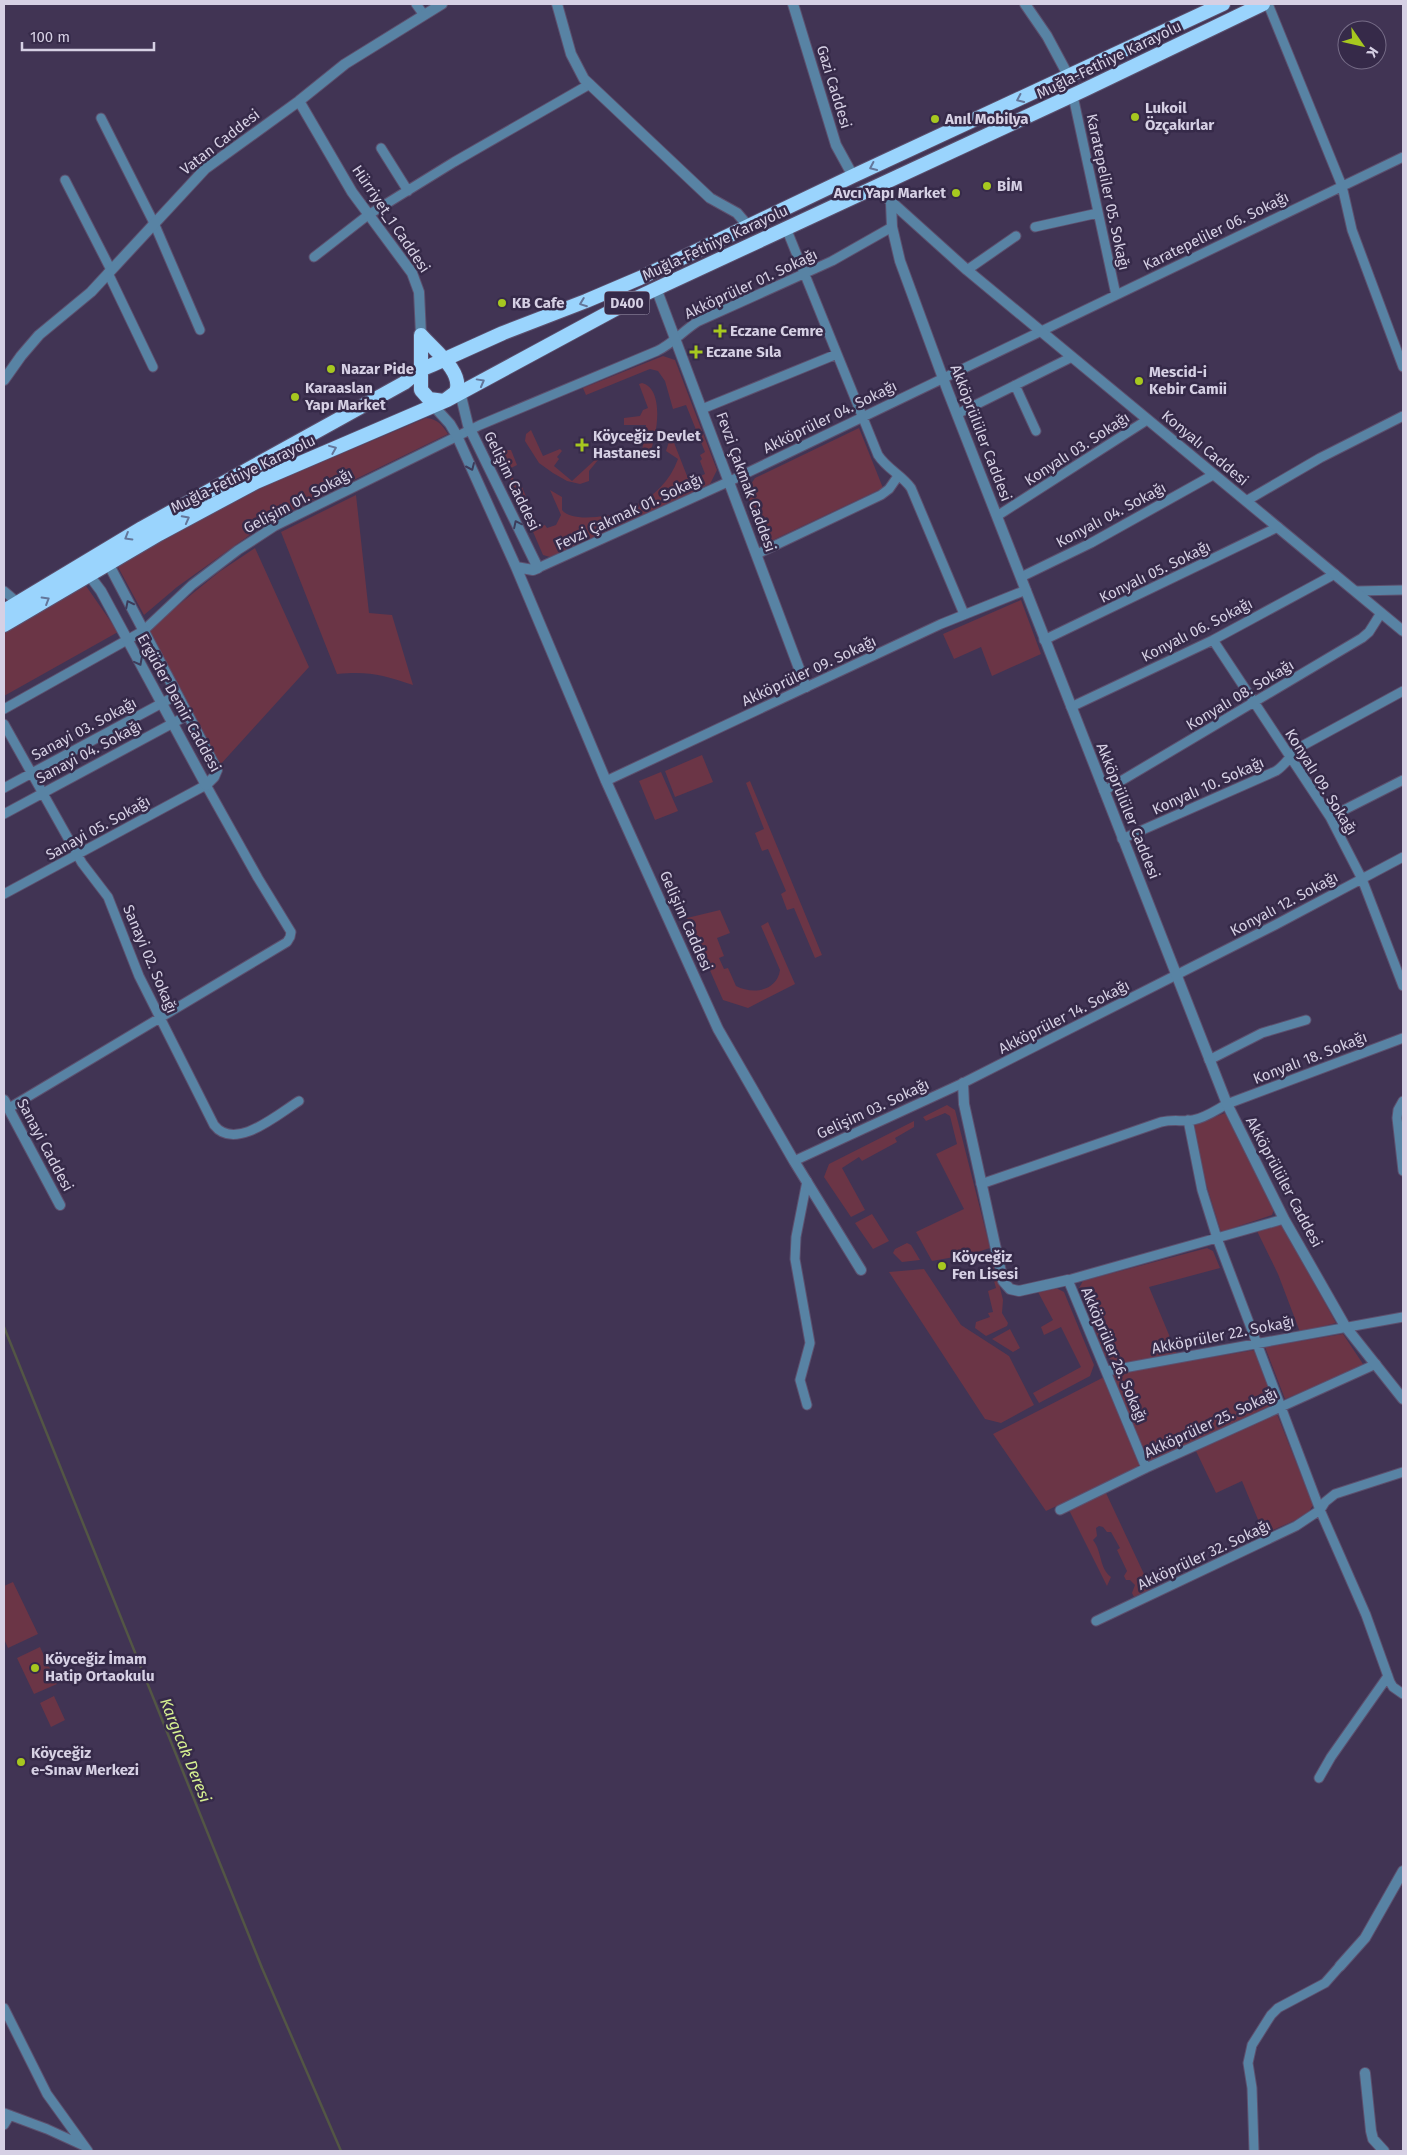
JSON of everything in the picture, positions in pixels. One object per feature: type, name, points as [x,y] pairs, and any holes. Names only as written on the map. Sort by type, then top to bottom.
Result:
[{"type":"highway","name":"Muğla-Fethiye Karayolu","points":[[4,610],[142,528],[404,383],[502,333],[610,292],[1223,4]]},
{"type":"highway","name":"Muğla-Fethiye Karayolu","points":[[4,626],[108,563],[256,482],[436,401],[656,288],[1073,96],[1262,4]]},
{"type":"highway","points":[[421,335],[433,369],[421,390],[436,401]]},
{"type":"highway","points":[[421,335],[433,369]]},
{"type":"highway","points":[[433,369],[456,374],[459,388]]},
{"type":"street","points":[[416,4],[424,15]]},
{"type":"street","name":"Vatan Caddesi","points":[[4,380],[39,335],[78,304],[110,272],[205,169],[345,64],[442,4]]},
{"type":"street","points":[[557,4],[566,41],[574,63],[590,84],[710,198],[737,213],[749,227]]},
{"type":"street","name":"Gazi Caddesi","points":[[793,4],[836,145],[854,176]]},
{"type":"street","points":[[1025,4],[1051,44],[1069,77]]},
{"type":"street","points":[[1268,4],[1342,186],[1352,230],[1403,367]]},
{"type":"street","points":[[314,257],[368,215],[590,84]]},
{"type":"street","name":"Karatepeliler 05. Sokağı","points":[[1073,96],[1116,295]]},
{"type":"street","name":"Hürriyet_1 Caddesi","points":[[299,100],[345,181],[412,273],[420,298],[421,335]]},
{"type":"street","points":[[101,118],[154,223],[200,330]]},
{"type":"street","points":[[381,148],[408,190]]},
{"type":"street","name":"Karatepeliler 06. Sokağı","points":[[1041,331],[1403,157]]},
{"type":"street","points":[[65,180],[110,272],[153,367]]},
{"type":"street","name":"Konyalı Caddesi","points":[[876,188],[967,270],[1403,631]]},
{"type":"street","name":"Akköprülüler Caddesi","points":[[891,203],[892,227],[900,261],[956,414],[1226,1104],[1284,1219],[1345,1326],[1403,1399]]},
{"type":"street","points":[[1035,227],[1098,213]]},
{"type":"street","name":"Akköprüler 01. Sokağı","points":[[457,436],[657,351],[697,322],[850,252],[892,227]]},
{"type":"street","points":[[786,228],[882,462],[911,488],[964,614]]},
{"type":"street","points":[[967,270],[1016,236]]},
{"type":"street","name":"Fevzi Çakmak Caddesi","points":[[656,288],[730,481],[806,688]]},
{"type":"street","name":"Akköprüler 04. Sokağı","points":[[730,481],[1041,331]]},
{"type":"street","points":[[702,408],[837,354]]},
{"type":"street","points":[[956,414],[1072,357]]},
{"type":"street","points":[[1015,385],[1036,431]]},
{"type":"street","name":"Gelişim Caddesi","points":[[459,388],[464,416],[470,430],[538,568]]},
{"type":"street","name":"Gelişim Caddesi","points":[[436,401],[457,436],[516,567],[606,781],[718,1029],[794,1161],[861,1270]]},
{"type":"street","points":[[1246,501],[1320,458],[1403,416]]},
{"type":"street","name":"Konyalı 03. Sokağı","points":[[997,516],[1147,420]]},
{"type":"street","name":"Gelişim 01. Sokağı","points":[[4,709],[143,631],[179,596],[256,537],[308,508],[457,436]]},
{"type":"street","name":"Konyalı 04. Sokağı","points":[[1021,577],[1091,543],[1213,475]]},
{"type":"street","points":[[757,554],[881,495],[889,489],[898,476]]},
{"type":"street","name":"Fevzi Çakmak 01. Sokağı","points":[[538,568],[730,481]]},
{"type":"street","name":"Konyalı 05. Sokağı","points":[[1044,640],[1278,527]]},
{"type":"street","name":"Ergüder Demir Caddesi","points":[[88,575],[100,592],[127,640],[206,785],[214,777],[217,770],[108,563]]},
{"type":"street","points":[[516,567],[533,570],[538,568]]},
{"type":"street","name":"Konyalı 06. Sokağı","points":[[1071,707],[1213,640],[1335,574]]},
{"type":"street","name":"Akköprüler 09. Sokağı","points":[[606,781],[964,614],[1026,590]]},
{"type":"street","points":[[1356,591],[1403,590]]},
{"type":"street","points":[[4,591],[17,602]]},
{"type":"street","name":"Konyalı 08. Sokağı","points":[[1104,791],[1362,638],[1370,632],[1381,613]]},
{"type":"street","name":"Konyalı 09. Sokağı","points":[[1213,640],[1330,817],[1362,879],[1403,986]]},
{"type":"street","name":"Konyalı 10. Sokağı","points":[[1122,839],[1276,771],[1302,746],[1403,691]]},
{"type":"street","name":"Sanayi 03. Sokağı","points":[[4,788],[177,695]]},
{"type":"street","name":"Sanayi 04. Sokağı","points":[[4,814],[188,715]]},
{"type":"street","name":"Sanayi 02. Sokağı","points":[[4,724],[77,854],[108,897],[131,959],[214,1125],[223,1134],[232,1136],[251,1130],[298,1102]]},
{"type":"street","points":[[1330,817],[1403,780]]},
{"type":"street","points":[[6,1104],[159,1018],[287,942],[291,932],[287,923],[258,878],[206,785]]},
{"type":"street","name":"Sanayi 05. Sokağı","points":[[4,894],[206,785]]},
{"type":"street","name":"Konyalı 12. Sokağı","points":[[1176,975],[1403,857]]},
{"type":"street","name":"Akköprüler 14. Sokağı","points":[[963,1083],[1176,975]]},
{"type":"street","points":[[1210,1060],[1262,1032],[1306,1020]]},
{"type":"street","name":"Konyalı 18. Sokağı","points":[[981,1184],[1161,1122],[1172,1119],[1188,1120],[1202,1117],[1226,1104],[1403,1038]]},
{"type":"street","points":[[963,1083],[964,1104],[1003,1281],[1014,1290],[1068,1280],[1284,1219]]},
{"type":"street","name":"Gelişim 03. Sokağı","points":[[794,1161],[963,1083]]},
{"type":"street","points":[[1403,1101],[1398,1110],[1397,1118],[1403,1171]]},
{"type":"street","name":"Sanayi Caddesi","points":[[6,1104],[60,1205]]},
{"type":"street","points":[[1188,1120],[1202,1190],[1217,1238],[1320,1510],[1366,1615],[1388,1676],[1394,1687],[1403,1694]]},
{"type":"street","points":[[807,1181],[796,1237],[795,1259],[810,1343],[800,1380],[807,1405]]},
{"type":"street","name":"Akköprüler 26. Sokağı","points":[[1068,1280],[1146,1468]]},
{"type":"street","name":"Akköprüler 22. Sokağı","points":[[1107,1371],[1345,1326],[1390,1321],[1403,1317]]},
{"type":"street","name":"Akköprüler 25. Sokağı","points":[[1060,1510],[1146,1468],[1376,1364]]},
{"type":"street","name":"Akköprüler 32. Sokağı","points":[[1096,1620],[1296,1526],[1320,1510],[1325,1502],[1335,1494],[1403,1472]]},
{"type":"street","points":[[1319,1778],[1331,1757],[1388,1676]]},
{"type":"street","points":[[1254,2151],[1252,2088],[1248,2063],[1252,2044],[1271,2015],[1278,2008],[1325,1983],[1365,1938],[1403,1871]]},
{"type":"street","points":[[4,2008],[47,2094],[86,2149]]},
{"type":"street","points":[[1365,2073],[1371,2131],[1373,2139],[1384,2151]]},
{"type":"street","points":[[4,2125],[7,2114],[47,2129],[86,2149]]},
{"type":"shaded area","points":[[663,356],[675,360],[717,470],[710,484],[550,557],[543,555],[498,450],[511,450],[517,465],[509,469],[515,482],[519,480],[539,527],[545,525],[547,528],[556,525],[561,515],[550,490],[562,497],[562,510],[574,516],[591,517],[623,512],[625,516],[634,513],[632,507],[660,488],[675,467],[678,459],[666,451],[671,435],[689,481],[705,474],[700,461],[702,459],[700,455],[705,452],[686,405],[673,409],[665,381],[658,371],[650,369],[586,395],[583,388]]},
{"type":"shaded area","points":[[642,383],[649,387],[654,394],[656,403],[657,425],[650,452],[642,451],[646,425],[624,425],[624,418],[640,416],[643,410],[648,408],[639,384]]},
{"type":"shaded area","points":[[426,418],[439,423],[448,434],[268,522],[177,587],[144,615],[118,567],[160,541],[265,486]]},
{"type":"shaded area","points":[[859,428],[883,488],[771,541],[764,538],[746,492],[755,478]]},
{"type":"shaded area","points":[[531,430],[543,456],[560,449],[562,451],[557,457],[559,459],[554,466],[572,481],[597,458],[598,460],[589,471],[589,481],[580,484],[567,481],[539,463],[525,441],[526,434]]},
{"type":"shaded area","points":[[356,495],[369,613],[392,615],[413,685],[376,675],[358,673],[337,674],[281,532]]},
{"type":"shaded area","points":[[255,548],[309,667],[220,765],[149,629],[219,572]]},
{"type":"shaded area","points":[[84,583],[118,632],[4,696],[4,630]]},
{"type":"shaded area","points":[[1021,600],[1041,654],[992,676],[981,647],[954,659],[943,634]]},
{"type":"shaded area","points":[[702,755],[713,782],[675,797],[665,771]]},
{"type":"shaded area","points":[[661,772],[678,811],[655,820],[639,781]]},
{"type":"shaded area","points":[[750,781],[822,955],[815,958],[794,908],[787,910],[781,894],[786,891],[768,849],[762,851],[755,833],[764,829],[746,783]]},
{"type":"shaded area","points":[[720,910],[730,933],[717,938],[724,956],[719,958],[724,969],[728,968],[736,986],[750,990],[763,989],[774,983],[778,977],[780,970],[761,926],[768,922],[795,984],[748,1008],[723,1000],[687,918]]},
{"type":"shaded area","points":[[947,1105],[955,1110],[990,1248],[971,1254],[932,1261],[916,1232],[964,1209],[936,1154],[957,1144],[950,1116],[945,1113],[926,1121],[923,1117]]},
{"type":"shaded area","points":[[1225,1113],[1274,1209],[1272,1215],[1221,1232],[1203,1174],[1194,1125]]},
{"type":"shaded area","points":[[914,1121],[914,1127],[895,1138],[897,1142],[862,1161],[859,1157],[842,1168],[865,1210],[851,1217],[824,1177],[829,1164]]},
{"type":"shaded area","points":[[872,1214],[889,1241],[873,1249],[855,1223]]},
{"type":"shaded area","points":[[1282,1224],[1336,1323],[1300,1332],[1278,1274],[1257,1231]]},
{"type":"shaded area","points":[[907,1243],[911,1245],[920,1260],[902,1262],[893,1253],[895,1249]]},
{"type":"shaded area","points":[[1207,1248],[1213,1251],[1220,1268],[1149,1287],[1177,1354],[1119,1364],[1105,1356],[1079,1288],[1083,1281]]},
{"type":"shaded area","points":[[992,1255],[1003,1300],[1002,1313],[1008,1323],[1007,1326],[986,1336],[975,1328],[976,1322],[990,1317],[988,1313],[993,1312],[988,1291],[996,1288],[987,1256]]},
{"type":"shaded area","points":[[924,1269],[961,1325],[1009,1356],[1034,1405],[1001,1423],[985,1419],[889,1272]]},
{"type":"shaded area","points":[[1056,1288],[1064,1292],[1094,1365],[1090,1376],[1039,1403],[1033,1393],[1081,1367],[1061,1327],[1044,1335],[1041,1327],[1053,1320],[1038,1292]]},
{"type":"shaded area","points":[[1010,1329],[1020,1348],[1013,1352],[992,1339]]},
{"type":"shaded area","points":[[1343,1334],[1365,1367],[1285,1399],[1265,1347]]},
{"type":"shaded area","points":[[1255,1350],[1275,1404],[1148,1463],[1112,1374]]},
{"type":"shaded area","points":[[1104,1377],[1141,1466],[1046,1511],[993,1434]]},
{"type":"shaded area","points":[[1277,1414],[1313,1505],[1307,1515],[1264,1534],[1242,1481],[1216,1493],[1196,1451]]},
{"type":"shaded area","points":[[1106,1493],[1151,1589],[1134,1597],[1132,1593],[1135,1585],[1130,1580],[1126,1580],[1124,1576],[1127,1571],[1117,1550],[1120,1548],[1111,1532],[1107,1532],[1103,1527],[1099,1526],[1096,1528],[1097,1536],[1093,1540],[1104,1569],[1111,1577],[1107,1586],[1069,1510]]},
{"type":"shaded area","points":[[13,1582],[38,1634],[8,1648],[4,1639],[4,1586]]},
{"type":"shaded area","points":[[40,1647],[57,1684],[34,1694],[17,1658]]},
{"type":"shaded area","points":[[54,1696],[65,1720],[51,1727],[40,1703]]},
{"type":"waterway","name":"Kargıcak Deresi","points":[[4,1327],[262,1968],[341,2151]]},
{"type":"place","name":"Lukoil Özçakırlar","points":[[1135,117]]},
{"type":"place","name":"Anıl Mobilya","points":[[935,119]]},
{"type":"place","name":"BİM","points":[[987,186]]},
{"type":"place","name":"Avcı Yapı Market","points":[[956,193]]},
{"type":"place","name":"KB Cafe","points":[[502,303]]},
{"type":"place","name":"Eczane Cemre","points":[[720,331]]},
{"type":"place","name":"Eczane Sıla","points":[[696,352]]},
{"type":"place","name":"Nazar Pide","points":[[331,369]]},
{"type":"place","name":"Mescid-i Kebir Camii","points":[[1139,381]]},
{"type":"place","name":"Karaaslan Yapı Market","points":[[295,397]]},
{"type":"place","name":"Köyceğiz Devlet Hastanesi","points":[[582,445]]},
{"type":"place","name":"Köyceğiz Fen Lisesi","points":[[942,1266]]},
{"type":"place","name":"Köyceğiz İmam Hatip Ortaokulu","points":[[35,1668]]},
{"type":"place","name":"Köyceğiz e-Sınav Merkezi","points":[[21,1762]]}]
